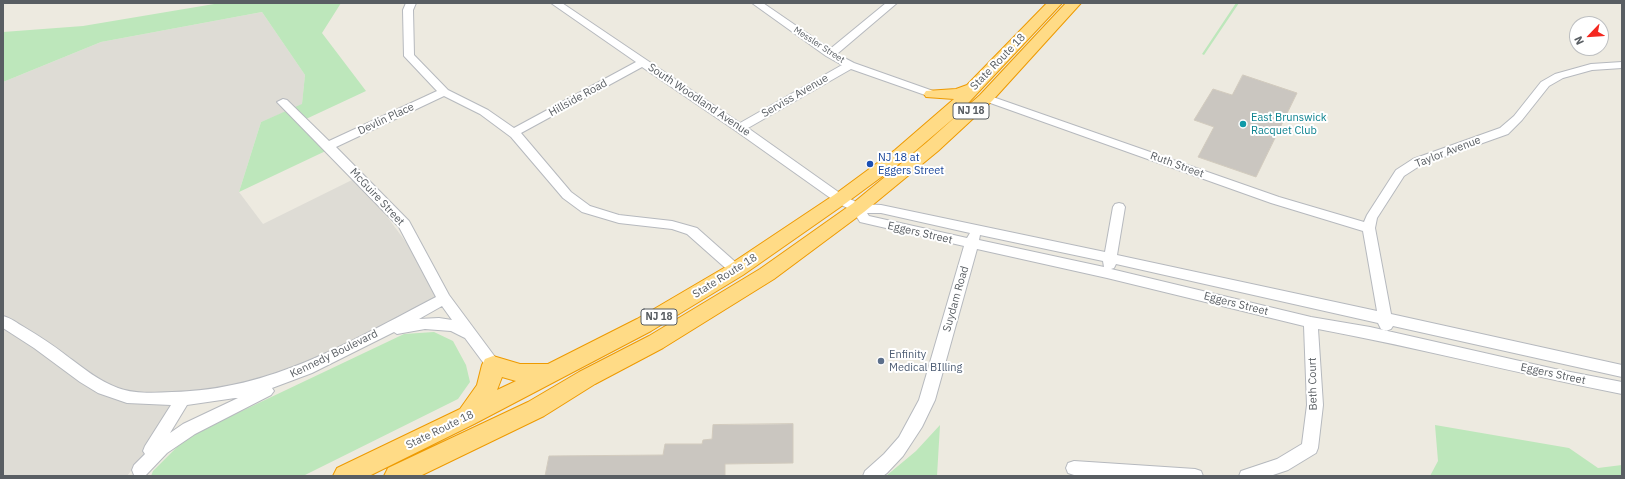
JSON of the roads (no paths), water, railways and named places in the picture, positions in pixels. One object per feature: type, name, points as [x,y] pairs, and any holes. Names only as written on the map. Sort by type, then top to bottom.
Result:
[{"type":"highway","name":"State Route 18","points":[[396,476],[536,409],[587,378],[656,342],[767,274],[949,113],[1055,3]]},
{"type":"highway","name":"State Route 18","points":[[345,476],[466,417],[644,326],[849,203],[932,147],[986,98],[1074,3]]},
{"type":"highway","points":[[932,94],[958,94],[971,90]]},
{"type":"highway","points":[[932,94],[944,103],[949,113]]},
{"type":"highway","points":[[466,417],[483,395],[492,380],[493,365],[511,372],[523,374],[551,373]]},
{"type":"street","points":[[411,3],[408,10],[409,56],[444,92],[484,112],[513,133],[567,196],[586,209],[619,219],[672,225],[692,231],[736,270]]},
{"type":"street","name":"South Woodland Avenue","points":[[556,3],[849,203]]},
{"type":"street","name":"Messler Street","points":[[758,3],[830,54],[850,65],[932,94]]},
{"type":"street","points":[[830,54],[892,3]]},
{"type":"street","name":"Hillside Road","points":[[513,133],[643,62]]},
{"type":"street","name":"Serviss Avenue","points":[[740,128],[850,65]]},
{"type":"street","name":"Taylor Avenue","points":[[1388,337],[1369,228],[1370,218],[1400,173],[1416,162],[1504,131],[1518,118],[1545,84],[1559,76],[1591,68],[1622,65]]},
{"type":"street","name":"Devlin Place","points":[[328,146],[444,92]]},
{"type":"street","name":"Ruth Street","points":[[986,98],[1275,200],[1369,228]]},
{"type":"street","name":"McGuire Street","points":[[283,102],[404,224],[444,300],[493,365]]},
{"type":"street","name":"Eggers Street","points":[[849,203],[881,210],[973,237],[1107,273],[1311,322],[1388,337],[1555,375],[1622,388]]},
{"type":"street","points":[[1107,273],[1111,258],[1119,207]]},
{"type":"street","name":"Eggers Street","points":[[973,237],[1111,258],[1622,371]]},
{"type":"street","name":"Suydam Road","points":[[872,476],[886,465],[904,445],[917,423],[927,400],[973,237]]},
{"type":"street","name":"Kennedy Boulevard","points":[[3,320],[50,351],[96,385],[124,397],[182,400],[237,393],[285,378],[327,360],[444,300]]},
{"type":"street","name":"Beth Court","points":[[1247,476],[1282,465],[1310,448],[1315,405],[1311,322]]},
{"type":"street","points":[[383,331],[409,325],[438,324],[454,326],[469,335]]},
{"type":"street","points":[[1551,355],[1555,375]]},
{"type":"street","points":[[138,473],[160,448],[189,429],[327,360]]},
{"type":"street","points":[[138,473],[182,400]]},
{"type":"street","points":[[1074,468],[1195,476]]},
{"type":"place","name":"East Brunswick Racquet Club","points":[[1243,124]]},
{"type":"place","name":"NJ 18 at Eggers Street","points":[[870,164]]},
{"type":"place","name":"Enfinity Medical BIlling","points":[[881,361]]}]
